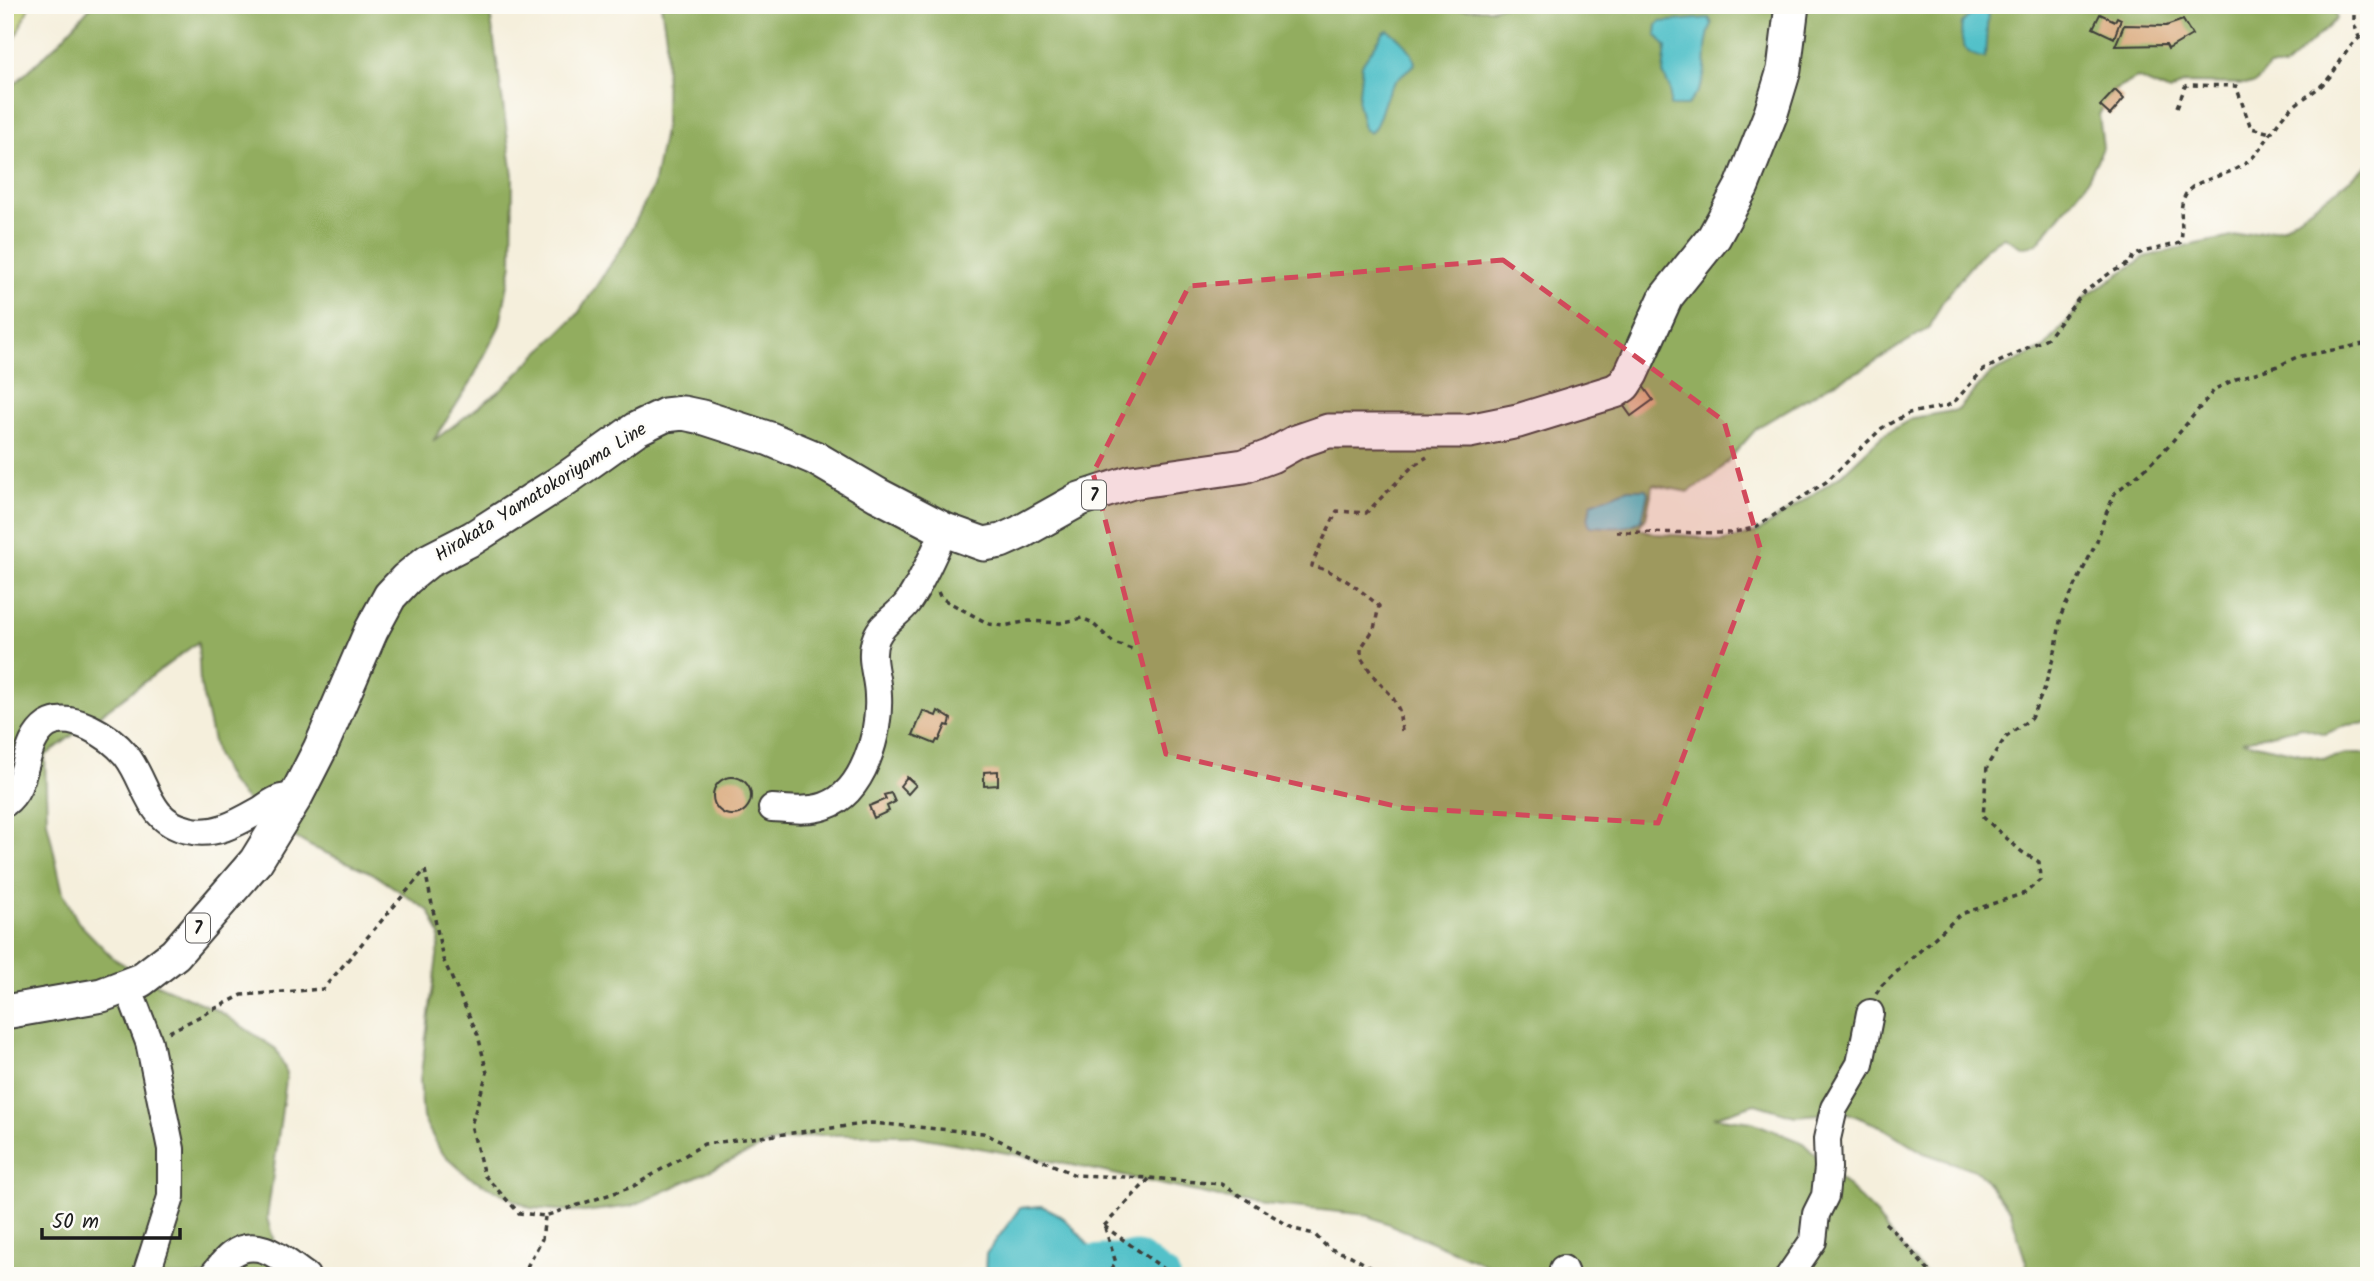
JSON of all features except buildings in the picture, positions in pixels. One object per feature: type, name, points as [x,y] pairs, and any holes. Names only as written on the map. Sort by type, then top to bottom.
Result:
[{"type":"main road","name":"Hirakata Yamatokoriyama Line","points":[[5,1012],[102,995],[141,980],[175,954],[256,861],[296,796],[320,749],[371,631],[390,596],[428,561],[473,538],[567,478],[636,429],[665,415],[683,413],[702,417],[770,439],[815,458],[945,530],[970,541],[985,544],[1001,541],[1021,532],[1080,499],[1132,482],[1244,466],[1271,456],[1296,442],[1328,431],[1469,431],[1518,421],[1615,391],[1624,385],[1631,374],[1666,297],[1714,237],[1742,186],[1771,113],[1784,70],[1792,5]]},
{"type":"street","points":[[772,808],[805,810],[826,806],[844,794],[865,767],[878,713],[878,694],[872,664],[876,637],[889,619],[907,604],[945,530]]},
{"type":"street","points":[[5,803],[10,800],[20,782],[35,736],[49,724],[73,721],[101,733],[126,755],[152,806],[168,824],[190,831],[217,831],[245,819],[280,798],[296,796]]},
{"type":"street","points":[[127,985],[149,1042],[171,1149],[170,1196],[148,1269],[150,1276]]},
{"type":"street","points":[[1789,1276],[1813,1241],[1816,1214],[1825,1196],[1827,1139],[1834,1108],[1860,1064],[1870,1013]]},
{"type":"street","points":[[212,1276],[232,1254],[251,1245],[269,1250],[306,1276]]},
{"type":"path","points":[[2354,5],[2354,24],[2359,37]]},
{"type":"path","points":[[1616,532],[1730,533],[1754,528],[1826,482],[1882,428],[1909,413],[1947,405],[1955,400],[1983,370],[2047,338],[2084,292],[2110,272],[2130,263],[2133,256],[2143,251],[2180,243],[2181,209],[2187,192],[2200,183],[2232,172],[2251,159],[2288,111],[2328,79],[2359,37],[2369,33]]},
{"type":"path","points":[[2177,107],[2188,85],[2236,86],[2251,128],[2271,133]]},
{"type":"path","points":[[1870,1013],[1875,995],[1882,985],[1961,914],[2025,893],[2040,880],[2039,862],[2022,852],[1983,817],[1987,766],[2005,738],[2031,718],[2044,690],[2056,648],[2061,615],[2088,561],[2116,493],[2171,443],[2215,389],[2297,358],[2369,343]]},
{"type":"path","points":[[1402,731],[1399,710],[1392,696],[1361,658],[1361,648],[1374,629],[1379,606],[1355,585],[1334,573],[1312,566],[1337,511],[1366,513],[1412,467],[1428,456]]},
{"type":"path","points":[[934,586],[941,598],[989,624],[1004,626],[1029,621],[1060,623],[1082,618],[1091,622],[1114,643],[1135,650]]},
{"type":"path","points":[[149,1042],[242,995],[323,989],[425,870],[443,959],[478,1035],[487,1073],[471,1125],[484,1175],[519,1213],[545,1216],[632,1187],[704,1144],[872,1123],[983,1133],[1075,1175],[1221,1184],[1294,1229],[1314,1234],[1328,1248],[1351,1256],[1386,1276]]},
{"type":"path","points":[[1104,1226],[1150,1178]]},
{"type":"path","points":[[522,1276],[542,1239],[545,1216]]},
{"type":"path","points":[[1885,1223],[1902,1237],[1934,1276]]},
{"type":"path","points":[[1104,1226],[1116,1263],[1104,1276]]},
{"type":"path","points":[[1104,1226],[1174,1276]]},
{"type":"highlighted area","points":[[1503,260],[1724,421],[1761,551],[1658,823],[1404,808],[1166,754],[1093,473],[1189,286]]},
{"type":"green space","points":[[5,5],[30,5],[5,61]]},
{"type":"green space","points":[[92,5],[489,5],[513,175],[512,264],[500,325],[471,382],[433,441],[502,389],[577,315],[624,244],[653,187],[665,126],[666,37],[661,5],[1450,5],[1452,9],[1489,9],[1505,5],[2334,5],[2337,19],[2284,67],[2269,67],[2255,84],[2184,83],[2170,92],[2137,78],[2111,92],[2099,115],[2103,148],[2085,185],[2037,244],[2021,247],[2004,237],[1987,247],[1941,304],[1930,327],[1863,369],[1758,427],[1716,474],[1688,492],[1653,485],[1646,517],[1638,528],[1656,534],[1691,536],[1721,542],[1758,532],[1842,474],[1883,435],[1913,418],[1958,410],[1990,374],[2045,347],[2085,297],[2145,257],[2283,227],[2369,164],[2369,723],[2347,725],[2325,734],[2301,727],[2242,741],[2324,759],[2348,754],[2369,754],[2369,1276],[2030,1276],[2010,1210],[1978,1171],[1924,1153],[1880,1126],[1845,1112],[1795,1116],[1755,1104],[1713,1117],[1752,1122],[1802,1142],[1875,1213],[1888,1232],[1928,1276],[1513,1276],[1367,1215],[1238,1201],[1072,1165],[909,1135],[816,1135],[768,1144],[632,1206],[584,1212],[530,1208],[469,1177],[441,1152],[423,1118],[420,1080],[440,935],[429,911],[372,873],[310,846],[266,820],[231,784],[216,755],[200,683],[198,642],[45,756],[47,821],[63,893],[78,922],[113,958],[157,984],[219,1011],[276,1049],[287,1073],[267,1218],[284,1276],[5,1276],[5,93],[59,42]]},
{"type":"water","points":[[1978,11],[1988,11],[1985,58],[1968,51],[1961,36],[1962,23]]},
{"type":"water","points":[[1709,18],[1712,24],[1701,84],[1686,106],[1670,106],[1670,89],[1663,73],[1666,47],[1656,35],[1657,25],[1660,22]]},
{"type":"water","points":[[1388,30],[1409,49],[1415,64],[1393,84],[1377,124],[1370,133],[1364,129],[1358,103],[1362,64]]},
{"type":"water","points":[[1629,489],[1646,489],[1648,493],[1642,519],[1624,527],[1590,526],[1588,521],[1591,503]]},
{"type":"water","points":[[1041,1206],[1063,1218],[1090,1247],[1089,1255],[1078,1276],[985,1276],[986,1254],[1020,1208]]},
{"type":"waterway","points":[[1081,1263],[1137,1258],[1163,1276]]}]
